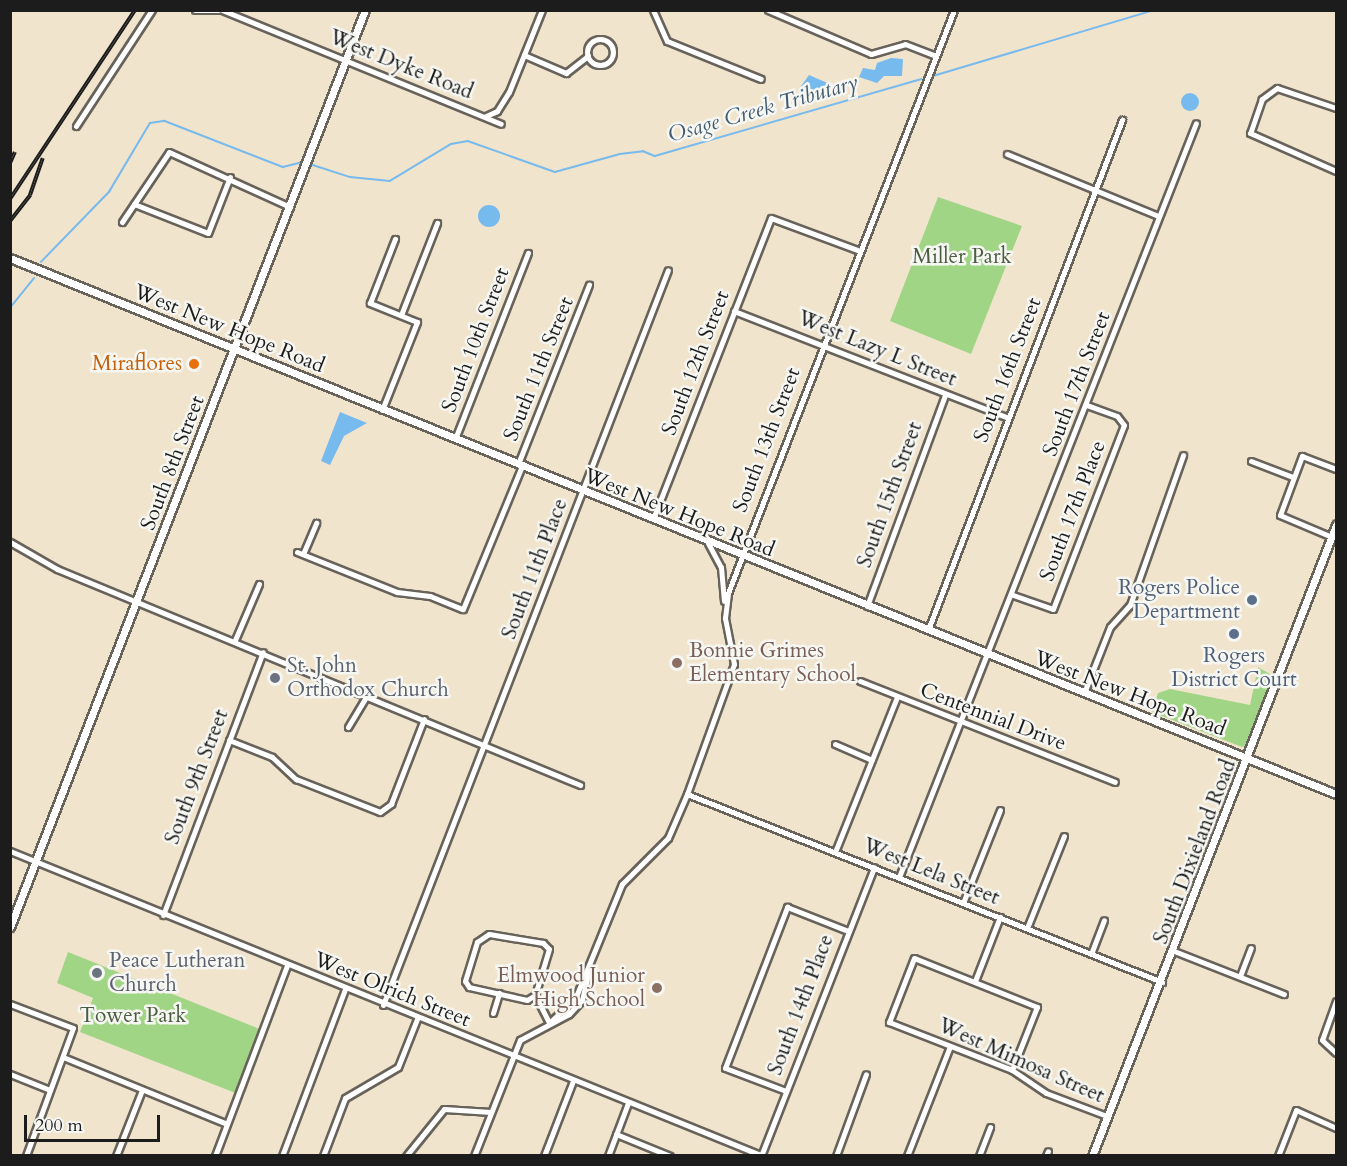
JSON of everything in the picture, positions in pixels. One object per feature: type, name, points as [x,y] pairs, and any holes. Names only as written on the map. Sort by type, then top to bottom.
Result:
[{"type":"main road","name":"South 8th Street","points":[[10,927],[365,10]]},
{"type":"main road","name":"West New Hope Road","points":[[10,258],[235,348],[866,608],[1336,794]]},
{"type":"main road","name":"South Dixieland Road","points":[[1092,1155],[1249,759],[1336,525]]},
{"type":"street","points":[[76,126],[152,10]]},
{"type":"street","points":[[195,10],[220,10]]},
{"type":"street","name":"West Dyke Road","points":[[220,10],[501,124]]},
{"type":"street","points":[[486,116],[503,102],[542,10]]},
{"type":"street","points":[[653,10],[667,41],[761,79]]},
{"type":"street","points":[[768,10],[871,54],[905,44],[936,56]]},
{"type":"street","points":[[944,10],[953,12]]},
{"type":"street","name":"South 13th Street","points":[[474,1155],[512,1057],[528,1033],[569,1014],[582,1000],[588,973],[622,884],[668,838],[687,794],[734,664],[725,604],[822,345],[953,12]]},
{"type":"street","points":[[524,55],[566,73],[588,56],[595,40],[611,47],[606,63],[596,64],[588,56]]},
{"type":"street","points":[[1336,108],[1287,88],[1271,91],[1250,133],[1336,171]]},
{"type":"street","name":"South 16th Street","points":[[927,632],[1122,120]]},
{"type":"street","name":"South 17th Street","points":[[989,657],[1158,216],[1196,123]]},
{"type":"street","points":[[122,222],[169,152],[230,177],[290,207]]},
{"type":"street","points":[[1007,154],[1158,216]]},
{"type":"street","points":[[134,204],[208,233],[230,177]]},
{"type":"street","name":"South 12th Street","points":[[652,521],[771,218],[860,251]]},
{"type":"street","points":[[401,315],[437,223]]},
{"type":"street","points":[[382,410],[417,321],[370,303],[395,239]]},
{"type":"street","name":"South 10th Street","points":[[455,439],[528,252]]},
{"type":"street","name":"South 11th Place","points":[[383,1005],[668,270]]},
{"type":"street","name":"South 11th Street","points":[[316,523],[300,553],[397,592],[430,596],[463,609],[590,285]]},
{"type":"street","name":"West Lazy L Street","points":[[734,311],[1008,418]]},
{"type":"street","name":"South 15th Street","points":[[866,608],[945,394]]},
{"type":"street","name":"South 17th Place","points":[[1013,595],[1053,609],[1124,425],[1117,416],[1087,405]]},
{"type":"street","points":[[1083,693],[1110,627],[1130,605],[1182,455]]},
{"type":"street","points":[[1332,537],[1280,517],[1302,456],[1336,469]]},
{"type":"street","points":[[1251,461],[1293,477]]},
{"type":"street","points":[[10,542],[45,563],[580,785]]},
{"type":"street","points":[[708,543],[722,567],[725,604]]},
{"type":"street","points":[[235,640],[259,584]]},
{"type":"street","name":"South 9th Street","points":[[163,915],[263,652]]},
{"type":"street","points":[[898,877],[989,657]]},
{"type":"street","name":"Centennial Drive","points":[[860,681],[1115,782]]},
{"type":"street","points":[[348,727],[367,695]]},
{"type":"street","points":[[835,852],[897,697]]},
{"type":"street","points":[[229,740],[272,757],[296,779],[380,812],[391,804],[424,719]]},
{"type":"street","points":[[836,744],[872,760]]},
{"type":"street","name":"West Lela Street","points":[[687,794],[1162,982]]},
{"type":"street","points":[[963,903],[1000,810]]},
{"type":"street","points":[[1027,928],[1064,836]]},
{"type":"street","name":"West Olrich Street","points":[[10,850],[417,1019],[762,1155]]},
{"type":"street","name":"South 14th Place","points":[[762,1155],[874,867]]},
{"type":"street","points":[[786,1091],[725,1068],[787,907],[848,931]]},
{"type":"street","points":[[1000,917],[975,981],[1037,1007],[1012,1070]]},
{"type":"street","points":[[1091,954],[1104,920]]},
{"type":"street","points":[[482,936],[543,943],[549,949],[535,995],[527,1000],[469,987],[466,973],[482,936]]},
{"type":"street","points":[[1240,976],[1251,948]]},
{"type":"street","points":[[1174,951],[1284,994]]},
{"type":"street","name":"West Mimosa Street","points":[[975,981],[914,958],[889,1022],[1012,1070],[1046,1093],[1107,1116]]},
{"type":"street","points":[[215,1155],[287,965]]},
{"type":"street","points":[[282,1155],[345,989]]},
{"type":"street","points":[[493,1013],[499,993]]},
{"type":"street","points":[[535,995],[549,1023]]},
{"type":"street","points":[[1336,1001],[1322,1040],[1336,1053]]},
{"type":"street","points":[[10,1004],[73,1028],[26,1155]]},
{"type":"street","points":[[322,1155],[345,1098],[398,1067],[417,1019]]},
{"type":"street","points":[[907,1155],[951,1046]]},
{"type":"street","points":[[63,1057],[227,1124]]},
{"type":"street","points":[[10,1074],[50,1090]]},
{"type":"street","points":[[836,1155],[866,1074]]},
{"type":"street","points":[[544,1155],[573,1081]]},
{"type":"street","points":[[118,1155],[142,1090]]},
{"type":"street","points":[[608,1155],[628,1103]]},
{"type":"street","points":[[406,1155],[444,1109],[491,1112]]},
{"type":"street","points":[[1278,1155],[1296,1110],[1336,1128]]},
{"type":"street","points":[[979,1155],[990,1127]]},
{"type":"street","points":[[616,1134],[670,1155]]},
{"type":"green space","name":"Miller Park","points":[[938,197],[1022,226],[971,354],[890,321]]},
{"type":"green space","points":[[1258,667],[1275,677],[1248,744],[1242,747],[1152,712],[1158,693],[1170,689],[1250,705]]},
{"type":"green space","name":"Tower Park","points":[[68,952],[262,1030],[238,1094],[80,1032],[93,998],[57,983]]},
{"type":"water","points":[[891,58],[903,59],[902,76],[884,76],[877,83],[859,77],[863,68],[875,70],[877,63]]},
{"type":"water","points":[[809,75],[832,85],[828,96],[802,94],[799,89]]},
{"type":"water","points":[[1190,93],[1196,96],[1199,102],[1196,108],[1190,111],[1184,108],[1181,102],[1184,96]]},
{"type":"water","points":[[489,205],[497,208],[500,216],[497,224],[489,227],[481,224],[478,216],[481,208]]},
{"type":"water","points":[[340,412],[367,423],[344,436],[330,465],[321,461]]},
{"type":"waterway","name":"Osage Creek Tributary","points":[[933,76],[1154,10]]},
{"type":"waterway","name":"Osage Creek Tributary","points":[[310,164],[350,177],[390,181],[451,144],[468,141],[555,172],[620,154],[643,151],[655,156],[921,79]]},
{"type":"waterway","name":"Osage Creek Tributary","points":[[41,262],[109,192],[150,123],[165,121],[283,167],[303,162]]},
{"type":"waterway","name":"Osage Creek Tributary","points":[[10,308],[34,278]]},
{"type":"railway","points":[[10,199],[135,10]]},
{"type":"railway","points":[[10,163],[15,152]]},
{"type":"railway","points":[[10,221],[30,195],[43,158]]},
{"type":"place","name":"Miraflores","points":[[194,364]]},
{"type":"place","name":"Rogers Police Department","points":[[1252,600]]},
{"type":"place","name":"Rogers District Court","points":[[1234,634]]},
{"type":"place","name":"Bonnie Grimes Elementary School","points":[[677,663]]},
{"type":"place","name":"St. John Orthodox Church","points":[[275,678]]},
{"type":"place","name":"Peace Lutheran Church","points":[[97,973]]},
{"type":"place","name":"Elmwood Junior High School","points":[[657,988]]}]
